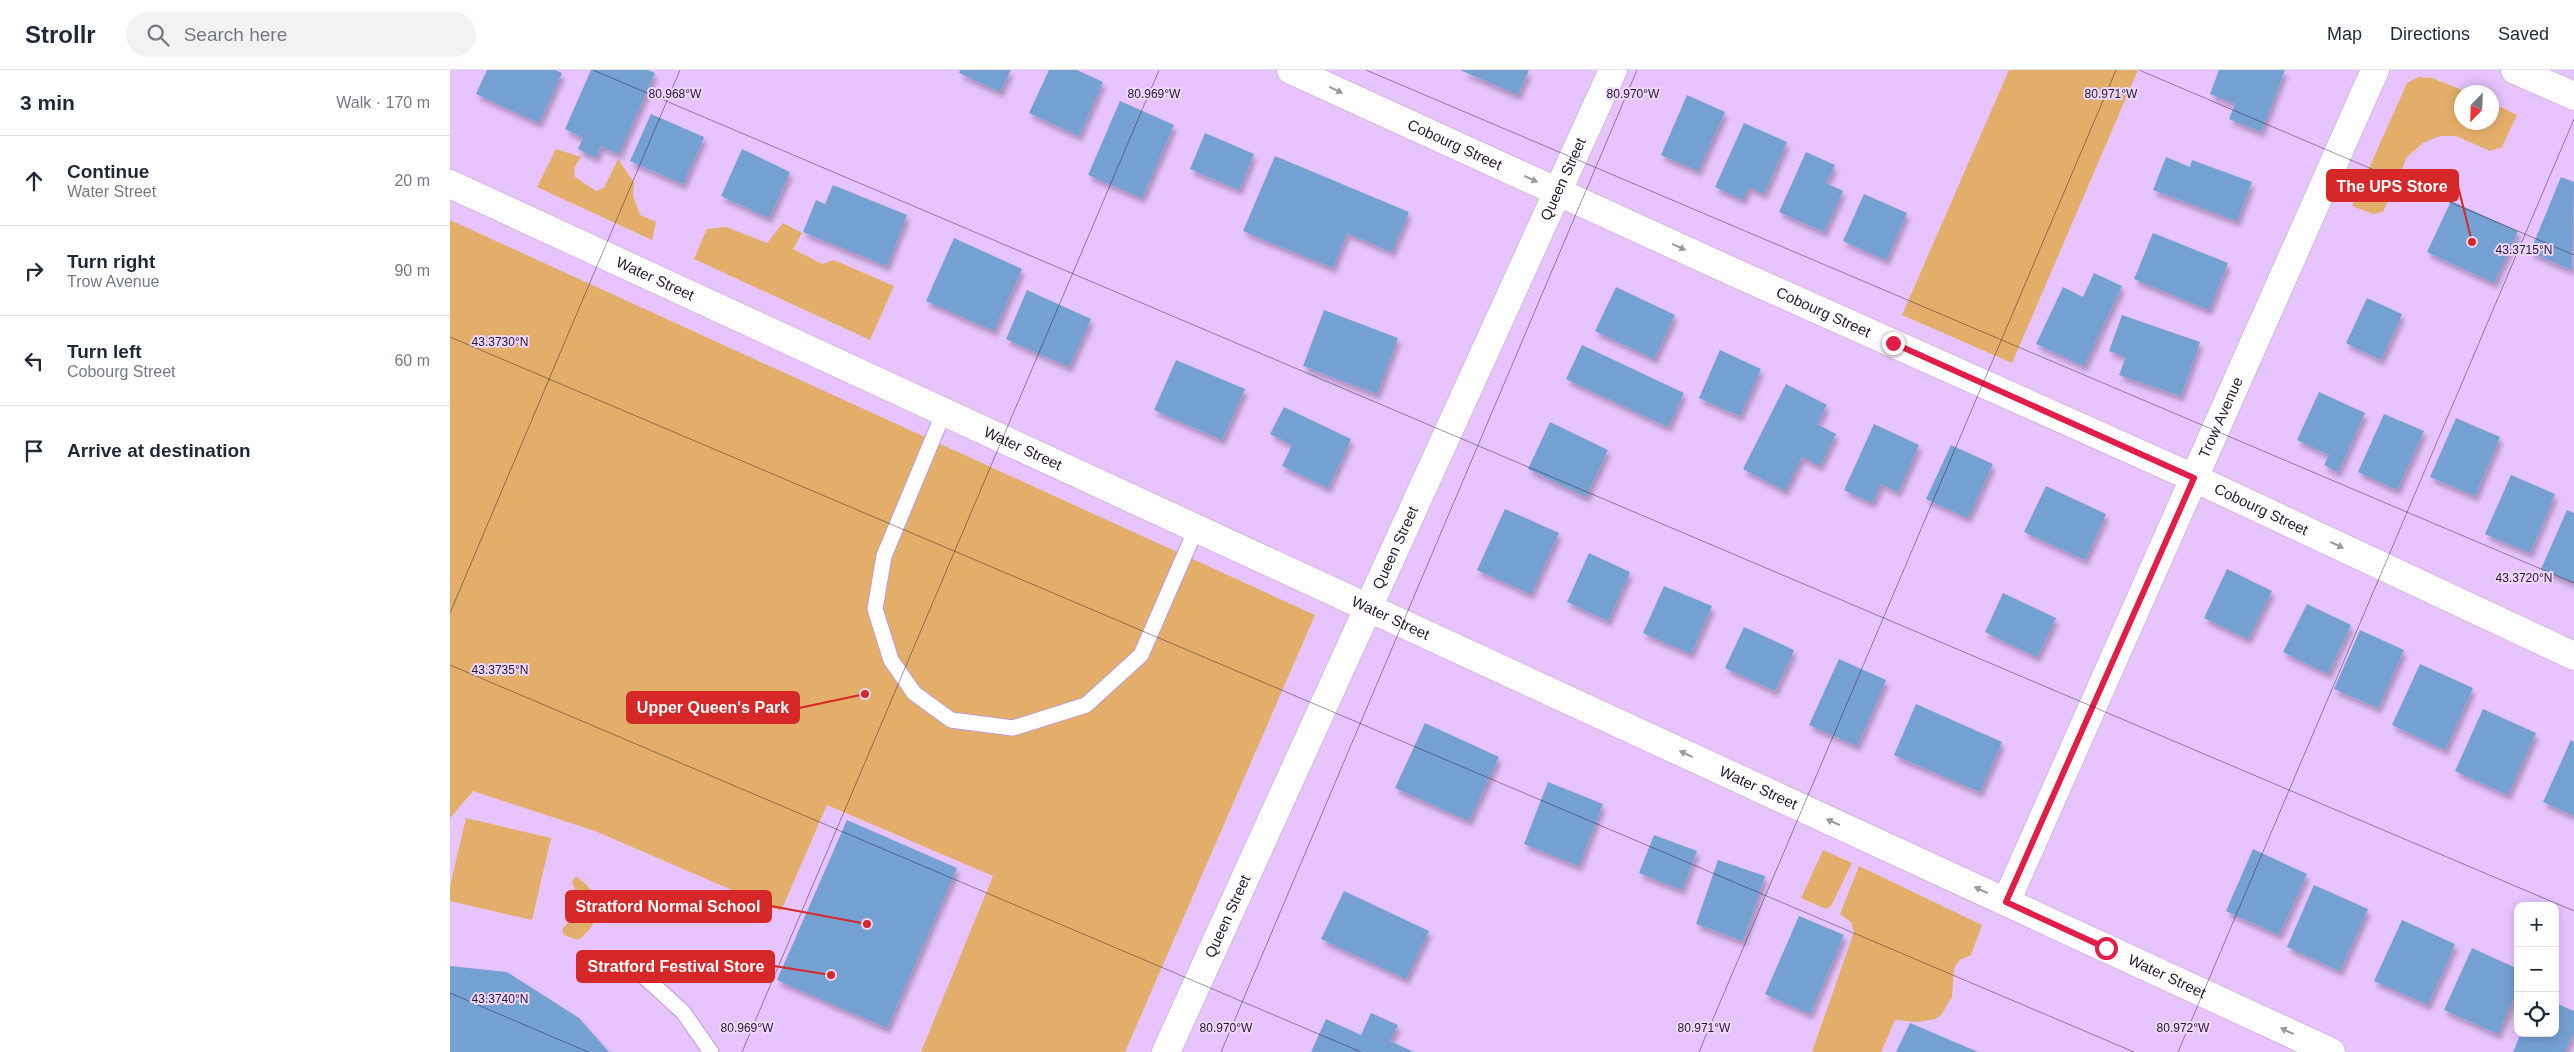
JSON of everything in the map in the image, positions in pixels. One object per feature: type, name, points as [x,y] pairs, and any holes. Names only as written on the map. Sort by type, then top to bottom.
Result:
[{"type":"street","name":"Cobourg Street","points":[[1291,70],[1557,192],[2194,478],[2574,656]]},
{"type":"street","name":"Queen Street","points":[[1166,1052],[1613,70]]},
{"type":"street","name":"Trow Avenue","points":[[2006,902],[2375,70]]},
{"type":"street","points":[[2515,70],[2574,96]]},
{"type":"street","name":"Water Street","points":[[450,184],[2331,1052]]},
{"type":"lane","points":[[944,412],[884,556],[875,609],[891,660],[914,693],[951,720],[1013,728],[1086,705],[1141,656],[1196,529]]},
{"type":"lane","points":[[626,960],[682,1012],[711,1052]]},
{"type":"shaded area","points":[[2009,70],[2138,70],[2012,363],[1902,315]]},
{"type":"shaded area","points":[[2419,77],[2432,78],[2454,87],[2454,130],[2499,130],[2499,106],[2517,115],[2502,147],[2490,151],[2456,136],[2440,136],[2423,143],[2407,157],[2383,212],[2373,214],[2352,206],[2407,83]]},
{"type":"shaded area","points":[[556,149],[581,157],[574,168],[575,177],[596,191],[604,188],[618,159],[634,183],[633,196],[640,215],[656,222],[652,240],[537,187]]},
{"type":"shaded area","points":[[450,220],[1315,615],[1125,1052],[921,1052],[993,876],[827,805],[781,911],[595,831],[473,791],[450,818]]},
{"type":"shaded area","points":[[783,223],[802,233],[793,249],[822,264],[834,260],[894,286],[870,340],[694,259],[707,229],[726,227],[767,243]]},
{"type":"shaded area","points":[[466,818],[551,838],[532,920],[450,901],[450,886]]},
{"type":"shaded area","points":[[1823,850],[1852,863],[1831,906],[1826,909],[1801,898]]},
{"type":"shaded area","points":[[1859,866],[1982,925],[1971,955],[1960,960],[1954,968],[1952,997],[1941,1015],[1935,1019],[1918,1022],[1895,1020],[1881,1052],[1812,1052],[1854,932],[1851,922],[1840,914]]},
{"type":"shaded area","points":[[576,876],[592,891],[598,908],[593,924],[578,940],[564,935],[562,929],[577,913],[579,902],[572,882]]},
{"type":"building","points":[[487,70],[555,70],[562,73],[539,123],[476,94]]},
{"type":"building","points":[[591,70],[648,70],[655,73],[619,154],[601,146],[596,158],[578,149],[583,138],[565,129]]},
{"type":"building","points":[[960,70],[1011,70],[1000,92],[959,73]]},
{"type":"building","points":[[1049,70],[1077,70],[1103,82],[1079,136],[1029,113]]},
{"type":"building","points":[[1460,70],[1529,70],[1518,95]]},
{"type":"building","points":[[2219,70],[2285,70],[2261,132],[2229,119],[2235,104],[2210,94]]},
{"type":"building","points":[[1687,95],[1725,112],[1698,171],[1661,155]]},
{"type":"building","points":[[1120,101],[1174,125],[1142,198],[1088,175]]},
{"type":"building","points":[[651,114],[704,137],[683,184],[630,161]]},
{"type":"building","points":[[1744,123],[1787,142],[1764,194],[1749,187],[1743,200],[1715,187]]},
{"type":"building","points":[[1205,133],[1254,154],[1239,190],[1190,169]]},
{"type":"building","points":[[742,149],[790,172],[769,218],[721,196]]},
{"type":"building","points":[[1806,152],[1835,165],[1826,183],[1843,191],[1824,232],[1779,212]]},
{"type":"building","points":[[1275,156],[1409,212],[1392,252],[1347,233],[1333,268],[1243,231]]},
{"type":"building","points":[[2166,157],[2190,167],[2192,160],[2252,182],[2237,221],[2153,190]]},
{"type":"building","points":[[2561,177],[2574,182],[2572,270],[2530,252]]},
{"type":"building","points":[[833,185],[907,215],[887,266],[803,232],[816,200],[825,204]]},
{"type":"building","points":[[1864,194],[1907,213],[1886,260],[1843,241]]},
{"type":"building","points":[[2451,201],[2518,231],[2494,283],[2427,252]]},
{"type":"building","points":[[2153,233],[2228,263],[2209,310],[2134,279]]},
{"type":"building","points":[[954,238],[1022,269],[994,331],[926,301]]},
{"type":"building","points":[[2094,273],[2122,286],[2084,366],[2036,344],[2063,287],[2083,297]]},
{"type":"building","points":[[1616,287],[1675,315],[1654,359],[1595,331]]},
{"type":"building","points":[[1027,290],[1091,319],[1069,367],[1006,339]]},
{"type":"building","points":[[2367,298],[2402,314],[2381,360],[2346,343]]},
{"type":"building","points":[[1324,310],[1398,338],[1377,394],[1303,366]]},
{"type":"building","points":[[2122,315],[2200,342],[2181,396],[2119,375],[2126,357],[2109,351]]},
{"type":"building","points":[[1582,345],[1684,393],[1668,427],[1566,379]]},
{"type":"building","points":[[1720,350],[1761,369],[1740,416],[1699,398]]},
{"type":"building","points":[[1176,360],[1245,389],[1222,440],[1154,410]]},
{"type":"building","points":[[1786,384],[1827,405],[1817,424],[1836,434],[1820,466],[1802,457],[1785,491],[1743,469]]},
{"type":"building","points":[[2319,392],[2365,413],[2338,472],[2324,465],[2329,455],[2297,440]]},
{"type":"building","points":[[1284,407],[1351,439],[1328,488],[1282,466],[1292,445],[1270,434]]},
{"type":"building","points":[[2384,414],[2424,431],[2397,490],[2358,472]]},
{"type":"building","points":[[2456,418],[2500,437],[2475,496],[2430,477]]},
{"type":"building","points":[[1550,422],[1608,450],[1586,497],[1528,469]]},
{"type":"building","points":[[1874,424],[1919,445],[1898,492],[1881,484],[1872,503],[1844,490]]},
{"type":"building","points":[[1951,445],[1993,464],[1968,518],[1926,499]]},
{"type":"building","points":[[2511,475],[2555,494],[2530,553],[2485,534]]},
{"type":"building","points":[[2046,486],[2106,514],[2085,560],[2024,532]]},
{"type":"building","points":[[1505,509],[1559,533],[1531,594],[1477,570]]},
{"type":"building","points":[[2567,510],[2574,513],[2574,583],[2541,569]]},
{"type":"building","points":[[1589,553],[1630,572],[1608,621],[1567,602]]},
{"type":"building","points":[[2227,569],[2272,591],[2248,639],[2204,618]]},
{"type":"building","points":[[1664,586],[1712,606],[1691,654],[1643,633]]},
{"type":"building","points":[[2003,593],[2056,618],[2037,657],[1985,632]]},
{"type":"building","points":[[2307,604],[2351,625],[2328,674],[2283,652]]},
{"type":"building","points":[[1744,627],[1794,650],[1775,691],[1725,668]]},
{"type":"building","points":[[2360,630],[2404,650],[2378,708],[2334,689]]},
{"type":"building","points":[[1839,659],[1886,680],[1857,746],[1809,725]]},
{"type":"building","points":[[2420,664],[2473,688],[2445,750],[2392,725]]},
{"type":"building","points":[[1916,704],[2002,742],[1980,792],[1894,755]]},
{"type":"building","points":[[2483,709],[2536,733],[2508,795],[2455,771]]},
{"type":"building","points":[[1425,723],[1499,757],[1469,821],[1395,788]]},
{"type":"building","points":[[2571,740],[2574,742],[2574,816],[2543,802]]},
{"type":"building","points":[[1548,782],[1603,804],[1579,866],[1524,844]]},
{"type":"building","points":[[847,820],[957,868],[887,1028],[777,980]]},
{"type":"building","points":[[1654,835],[1697,851],[1682,890],[1639,873]]},
{"type":"building","points":[[2253,849],[2307,874],[2279,935],[2226,911]]},
{"type":"building","points":[[1718,860],[1765,876],[1743,941],[1696,924]]},
{"type":"building","points":[[2314,885],[2368,909],[2340,971],[2287,947]]},
{"type":"building","points":[[1344,891],[1429,931],[1406,979],[1321,939]]},
{"type":"building","points":[[1799,916],[1844,935],[1810,1014],[1765,994]]},
{"type":"building","points":[[2402,920],[2455,944],[2428,1005],[2374,981]]},
{"type":"building","points":[[2472,948],[2514,967],[2514,998],[2498,1034],[2444,1010]]},
{"type":"building","points":[[450,966],[507,972],[579,1018],[609,1052],[450,1052]]},
{"type":"building","points":[[2559,1005],[2574,1011],[2574,1032],[2565,1052],[2513,1052],[2519,1037],[2559,1037]]},
{"type":"building","points":[[1371,1013],[1398,1025],[1390,1041],[1414,1052],[1311,1052],[1326,1019],[1361,1035]]},
{"type":"building","points":[[1910,1023],[1978,1052],[1896,1052]]},
{"type":"place","name":"The UPS Store","points":[[2472,242]]},
{"type":"place","name":"Upper Queen's Park","points":[[865,694]]},
{"type":"place","name":"Stratford Normal School","points":[[867,924]]},
{"type":"place","name":"Stratford Festival Store","points":[[831,975]]},
{"type":"route","points":[[1893,343],[2194,478],[2006,902],[2106,948]]}]
